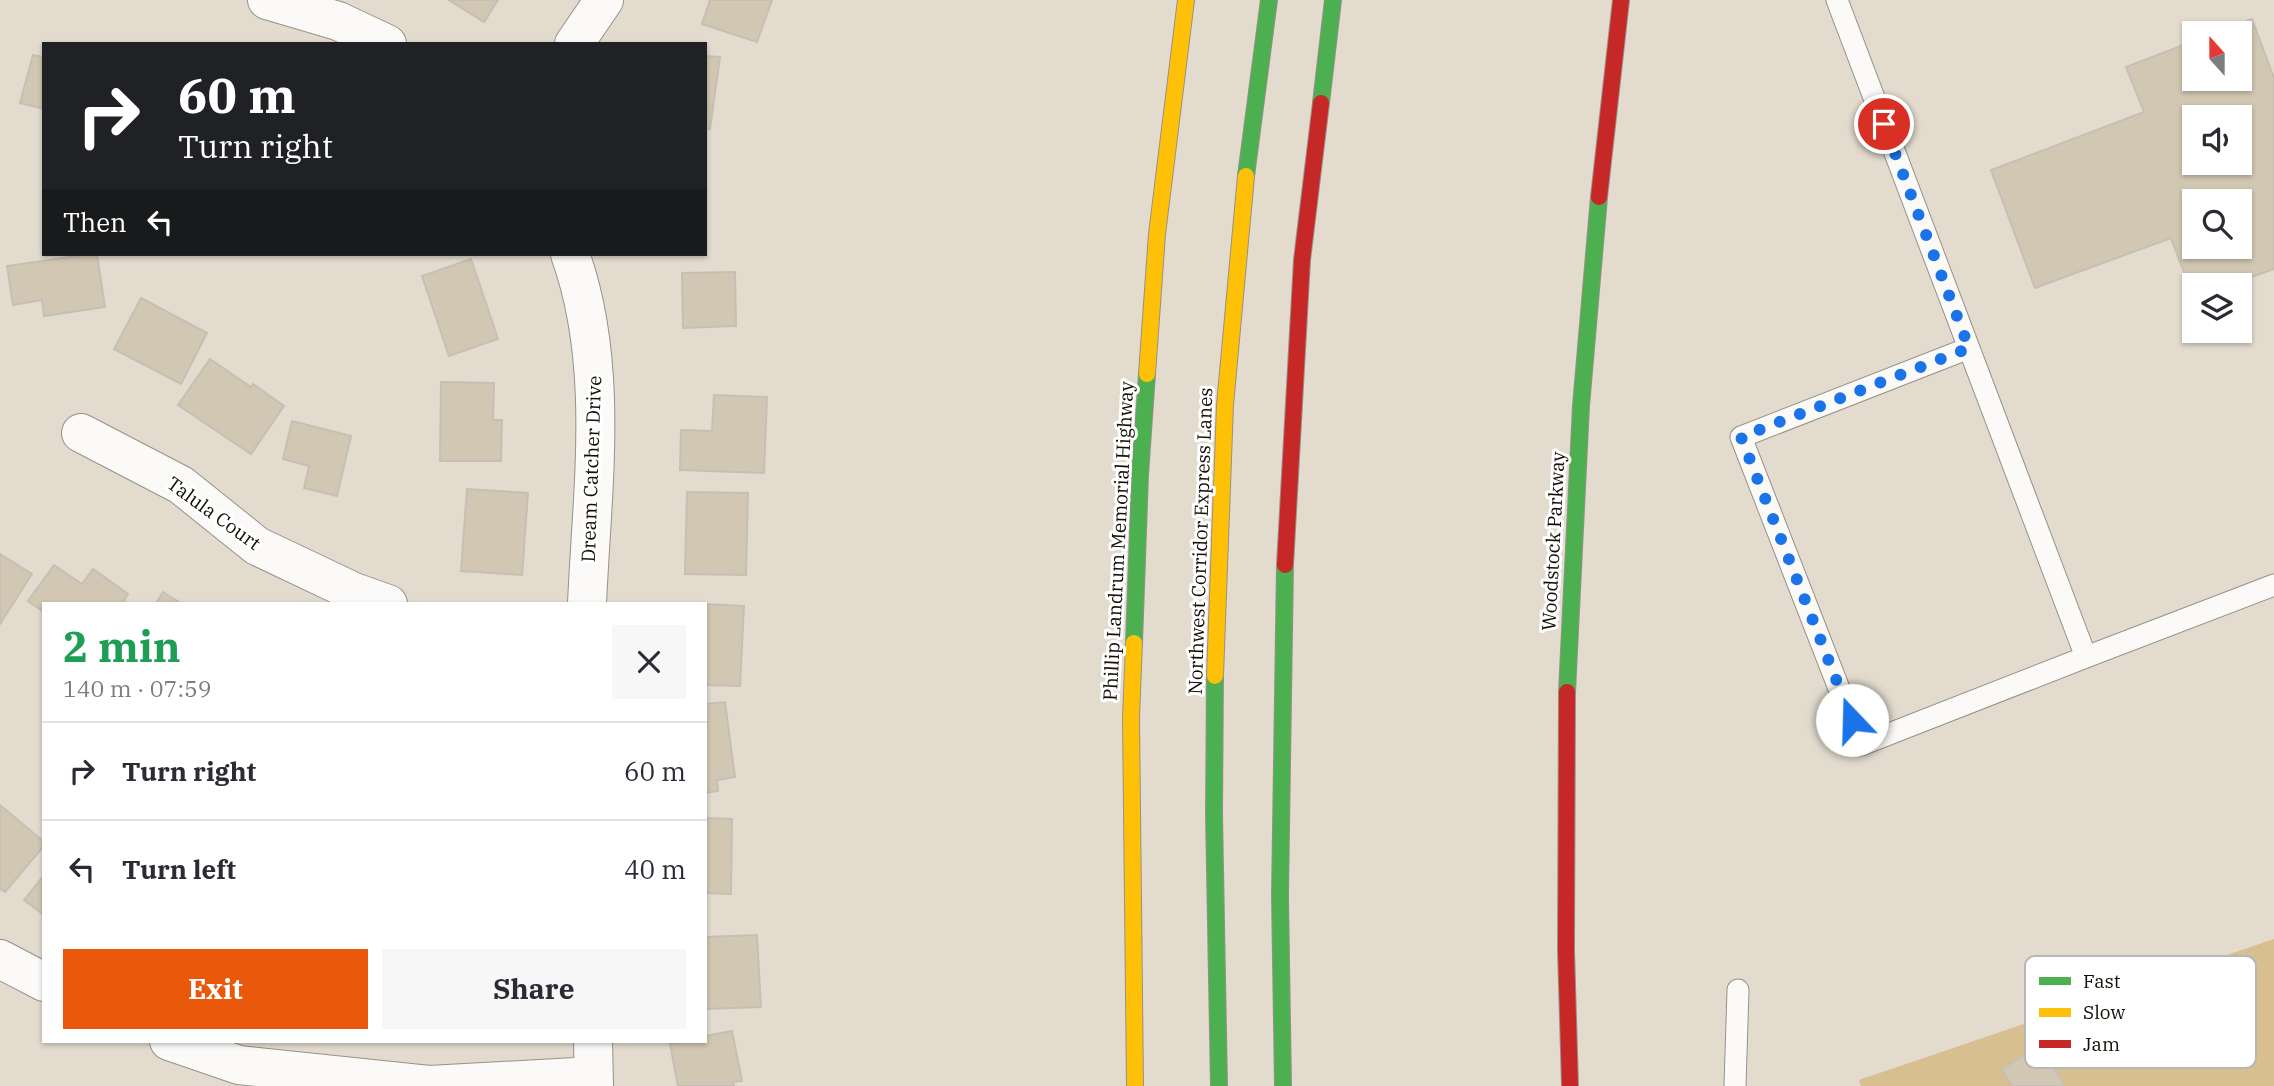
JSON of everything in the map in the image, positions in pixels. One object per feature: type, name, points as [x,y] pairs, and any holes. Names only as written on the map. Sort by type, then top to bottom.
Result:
[{"type":"main road","name":"Phillip Landrum Memorial Highway","points":[[1135,1086],[1130,717],[1140,475],[1157,234],[1186,0]]},
{"type":"main road","name":"Northwest Corridor Express Lanes","points":[[1219,1086],[1214,931],[1215,623],[1227,363],[1253,102],[1269,0]]},
{"type":"main road","points":[[1283,1086],[1280,882],[1284,580],[1302,260],[1333,0]]},
{"type":"main road","name":"Woodstock Parkway","points":[[1570,1086],[1564,859],[1572,553],[1593,252],[1621,0]]},
{"type":"street","points":[[267,0],[338,21],[383,42]]},
{"type":"street","points":[[575,42],[604,0]]},
{"type":"street","name":"Dream Catcher Drive","points":[[570,256],[588,324],[596,388],[587,602]]},
{"type":"street","name":"Talula Court","points":[[81,433],[181,485],[257,546],[354,592],[382,602]]},
{"type":"street","points":[[0,959],[42,981]]},
{"type":"street","points":[[175,1043],[239,1065],[429,1086],[593,1068]]},
{"type":"lane","points":[[1837,0],[2086,657]]},
{"type":"lane","points":[[1969,348],[1741,437],[1861,745],[2274,585]]},
{"type":"lane","points":[[1735,1086],[1738,990]]},
{"type":"shaded area","points":[[2274,939],[2274,1086],[1861,1086],[1859,1080],[2025,1024],[2025,1068],[2256,1068],[2256,956],[2224,956]]},
{"type":"building","points":[[449,0],[498,0],[484,22]]},
{"type":"building","points":[[710,0],[772,0],[757,42],[702,24]]},
{"type":"building","points":[[2252,19],[2274,78],[2274,269],[2252,277],[2252,273],[2184,273],[2171,238],[2035,288],[1991,170],[2144,112],[2126,67],[2182,46],[2182,91],[2252,91],[2252,21],[2247,21]]},
{"type":"building","points":[[33,55],[42,57],[42,108],[20,103]]},
{"type":"building","points":[[707,56],[720,57],[710,129],[707,129]]},
{"type":"building","points":[[77,256],[97,256],[105,307],[44,316],[42,300],[13,305],[7,266]]},
{"type":"building","points":[[471,259],[498,339],[449,356],[422,276]]},
{"type":"building","points":[[735,272],[736,326],[683,328],[682,273]]},
{"type":"building","points":[[141,298],[207,333],[181,384],[114,349]]},
{"type":"building","points":[[210,359],[284,406],[251,454],[178,405]]},
{"type":"building","points":[[441,382],[494,383],[493,420],[502,420],[501,461],[440,461]]},
{"type":"building","points":[[714,395],[767,397],[764,473],[680,470],[681,430],[712,431]]},
{"type":"building","points":[[292,421],[351,436],[337,496],[304,488],[309,466],[283,459]]},
{"type":"building","points":[[467,489],[528,493],[522,575],[461,571]]},
{"type":"building","points":[[687,492],[748,493],[746,575],[685,574]]},
{"type":"building","points":[[0,554],[32,574],[0,624]]},
{"type":"building","points":[[54,565],[82,584],[93,569],[128,594],[123,602],[42,602],[42,611],[28,601]]},
{"type":"building","points":[[163,592],[179,602],[157,602]]},
{"type":"building","points":[[707,604],[744,606],[740,686],[707,685]]},
{"type":"building","points":[[725,702],[735,777],[717,780],[718,791],[707,793],[707,704]]},
{"type":"building","points":[[0,805],[42,840],[42,848],[5,892],[0,889]]},
{"type":"building","points":[[707,818],[732,819],[731,894],[707,893]]},
{"type":"building","points":[[42,878],[42,914],[24,900]]},
{"type":"building","points":[[757,935],[761,1007],[707,1009],[707,937]]},
{"type":"building","points":[[732,1031],[742,1081],[733,1082],[734,1086],[678,1086],[670,1044],[707,1043],[707,1036]]},
{"type":"building","points":[[2025,1054],[2025,1068],[2054,1068],[2065,1086],[2012,1086],[2002,1069]]},
{"type":"traffic: fast","points":[[1246,176],[1269,0]]},
{"type":"traffic: fast","points":[[1321,103],[1333,0]]},
{"type":"traffic: fast","points":[[1567,692],[1581,406],[1599,197]]},
{"type":"traffic: fast","points":[[1134,643],[1140,475],[1147,374]]},
{"type":"traffic: fast","points":[[1283,1086],[1280,896],[1285,565]]},
{"type":"traffic: fast","points":[[1215,676],[1214,814],[1219,1086]]},
{"type":"traffic: slow","points":[[1147,374],[1157,234],[1186,0]]},
{"type":"traffic: slow","points":[[1215,676],[1225,405],[1246,176]]},
{"type":"traffic: slow","points":[[1134,643],[1131,717],[1135,1086]]},
{"type":"traffic: jam","points":[[1599,197],[1621,0]]},
{"type":"traffic: jam","points":[[1285,565],[1302,260],[1321,103]]},
{"type":"traffic: jam","points":[[1567,692],[1566,950],[1570,1086]]},
{"type":"route","points":[[1852,720],[1741,437],[1969,348],[1884,124]]}]
